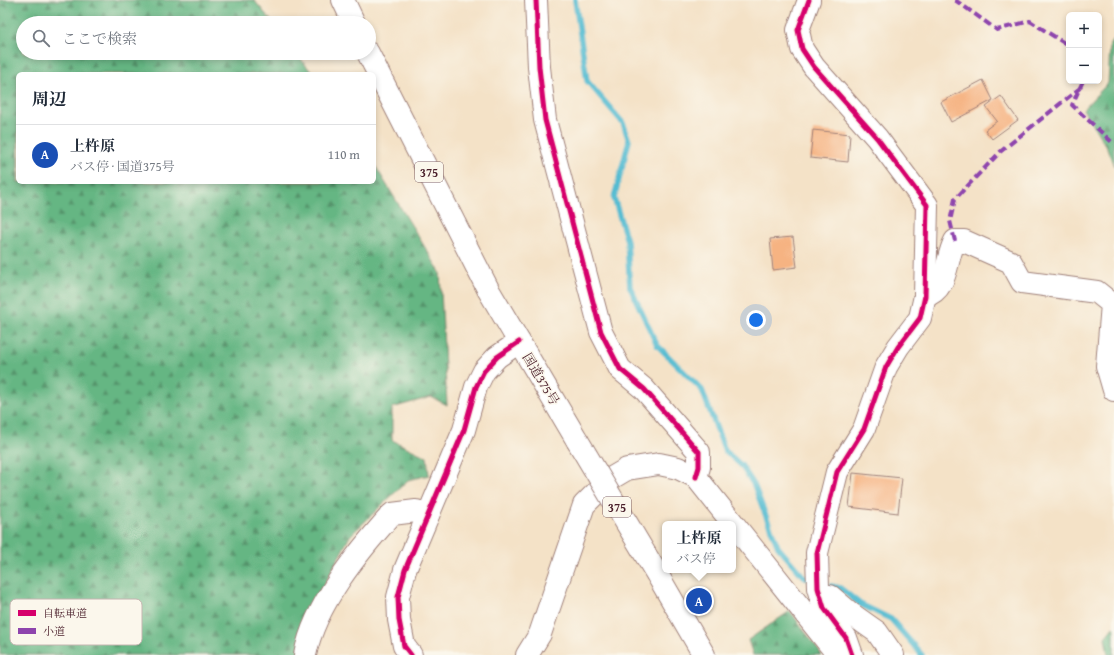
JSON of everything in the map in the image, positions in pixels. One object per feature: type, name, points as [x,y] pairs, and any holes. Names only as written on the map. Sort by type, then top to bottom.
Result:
[{"type":"main road","points":[[343,0],[351,16]]},
{"type":"main road","points":[[536,0],[539,66],[545,120],[601,332],[620,369],[644,389],[699,452],[699,467],[696,477]]},
{"type":"main road","points":[[809,0],[798,30],[802,49],[814,66],[877,138],[928,205],[925,296],[920,318],[898,346],[886,367],[864,429],[837,472],[818,553],[819,586],[824,608],[846,638],[852,655]]},
{"type":"main road","name":"国道375号","points":[[372,60],[489,291],[704,655]]},
{"type":"main road","points":[[925,296],[934,293],[945,277],[950,249],[955,241],[964,241],[1011,262],[1022,282],[1097,292],[1112,304],[1107,366],[1114,390]]},
{"type":"main road","points":[[411,655],[404,646],[399,620],[398,597],[405,570],[464,430],[476,388],[484,370],[497,357],[519,342]]},
{"type":"main road","points":[[527,655],[540,634],[584,504],[610,479],[626,469],[660,464],[678,468],[696,477],[731,521]]},
{"type":"main road","points":[[305,655],[308,642],[322,610],[366,542],[392,514],[416,511],[428,515]]},
{"type":"main road","points":[[736,527],[838,655]]},
{"type":"main road","points":[[819,586],[850,613],[877,632],[893,655]]},
{"type":"green space","points":[[0,0],[254,0],[267,16],[16,16],[16,60],[302,60],[311,72],[16,72],[16,184],[376,184],[376,167],[440,272],[447,405],[431,397],[392,408],[392,440],[427,457],[429,475],[408,480],[350,536],[318,597],[299,655],[0,655]]},
{"type":"green space","points":[[1114,39],[1114,166],[1107,148],[1083,109],[1108,83],[1110,44]]},
{"type":"green space","points":[[790,611],[822,655],[753,655],[748,640]]},
{"type":"green space","points":[[1114,626],[1114,655],[1108,655],[1105,637]]},
{"type":"building","points":[[983,80],[993,100],[951,122],[941,102]]},
{"type":"building","points":[[1001,96],[1018,120],[992,139],[985,130],[997,121],[986,107]]},
{"type":"building","points":[[813,130],[850,134],[848,162],[810,158]]},
{"type":"building","points":[[793,237],[797,267],[773,270],[770,239]]},
{"type":"building","points":[[853,473],[902,478],[898,513],[849,507]]},
{"type":"waterway","points":[[575,0],[587,81],[623,123],[629,141],[614,198],[627,241],[630,287],[657,345],[702,390],[725,451],[741,465],[754,485],[778,547],[803,576],[813,580]]},
{"type":"waterway","points":[[831,586],[840,588],[860,604],[891,619],[922,655]]},
{"type":"marked path","points":[[955,0],[997,30],[1030,21],[1066,44]]},
{"type":"marked path","points":[[1082,84],[1072,105],[1114,144]]},
{"type":"marked path","points":[[955,241],[950,221],[955,199],[1000,152],[1080,88]]},
{"type":"cycle path","points":[[536,0],[539,67],[545,120],[601,332],[620,369],[644,389],[699,452],[699,467],[696,477]]},
{"type":"cycle path","points":[[809,0],[798,30],[802,49],[814,67],[877,138],[927,205],[925,296],[920,318],[898,347],[886,367],[864,429],[837,472],[817,553],[818,588],[824,608],[846,638],[852,655]]},
{"type":"cycle path","points":[[411,655],[404,646],[399,620],[398,597],[405,570],[464,430],[476,387],[484,371],[497,357],[519,342]]},
{"type":"place","name":"上杵原","points":[[699,601]]}]
